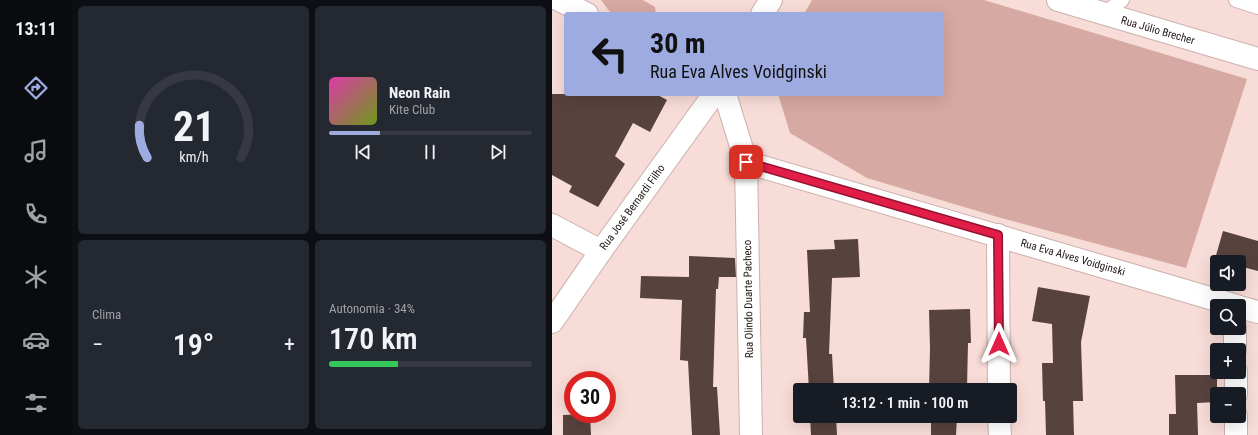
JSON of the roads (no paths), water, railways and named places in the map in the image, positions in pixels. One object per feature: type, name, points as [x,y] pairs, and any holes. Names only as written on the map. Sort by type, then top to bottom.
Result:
[{"type":"street","points":[[559,0],[583,12]]},
{"type":"street","points":[[763,12],[770,0]]},
{"type":"street","name":"Rua Júlio Brecher","points":[[1072,2],[1104,14],[1258,59]]},
{"type":"street","name":"Rua José Bernardi Filho","points":[[552,322],[713,96]]},
{"type":"street","points":[[726,96],[746,162]]},
{"type":"street","name":"Rua Eva Alves Voidginski","points":[[746,162],[1213,299]]},
{"type":"street","name":"Rua Olindo Duarte Pacheco","points":[[746,162],[751,435]]},
{"type":"street","points":[[552,225],[601,251]]},
{"type":"street","points":[[998,235],[999,383]]},
{"type":"street","name":"Rua Eva Alves Voidginski","points":[[1246,309],[1258,312]]},
{"type":"street","points":[[999,423],[1000,435]]},
{"type":"street","points":[[1236,423],[1236,435]]},
{"type":"lane","points":[[1104,14],[1122,0]]},
{"type":"lane","points":[[1236,0],[1258,7]]}]
